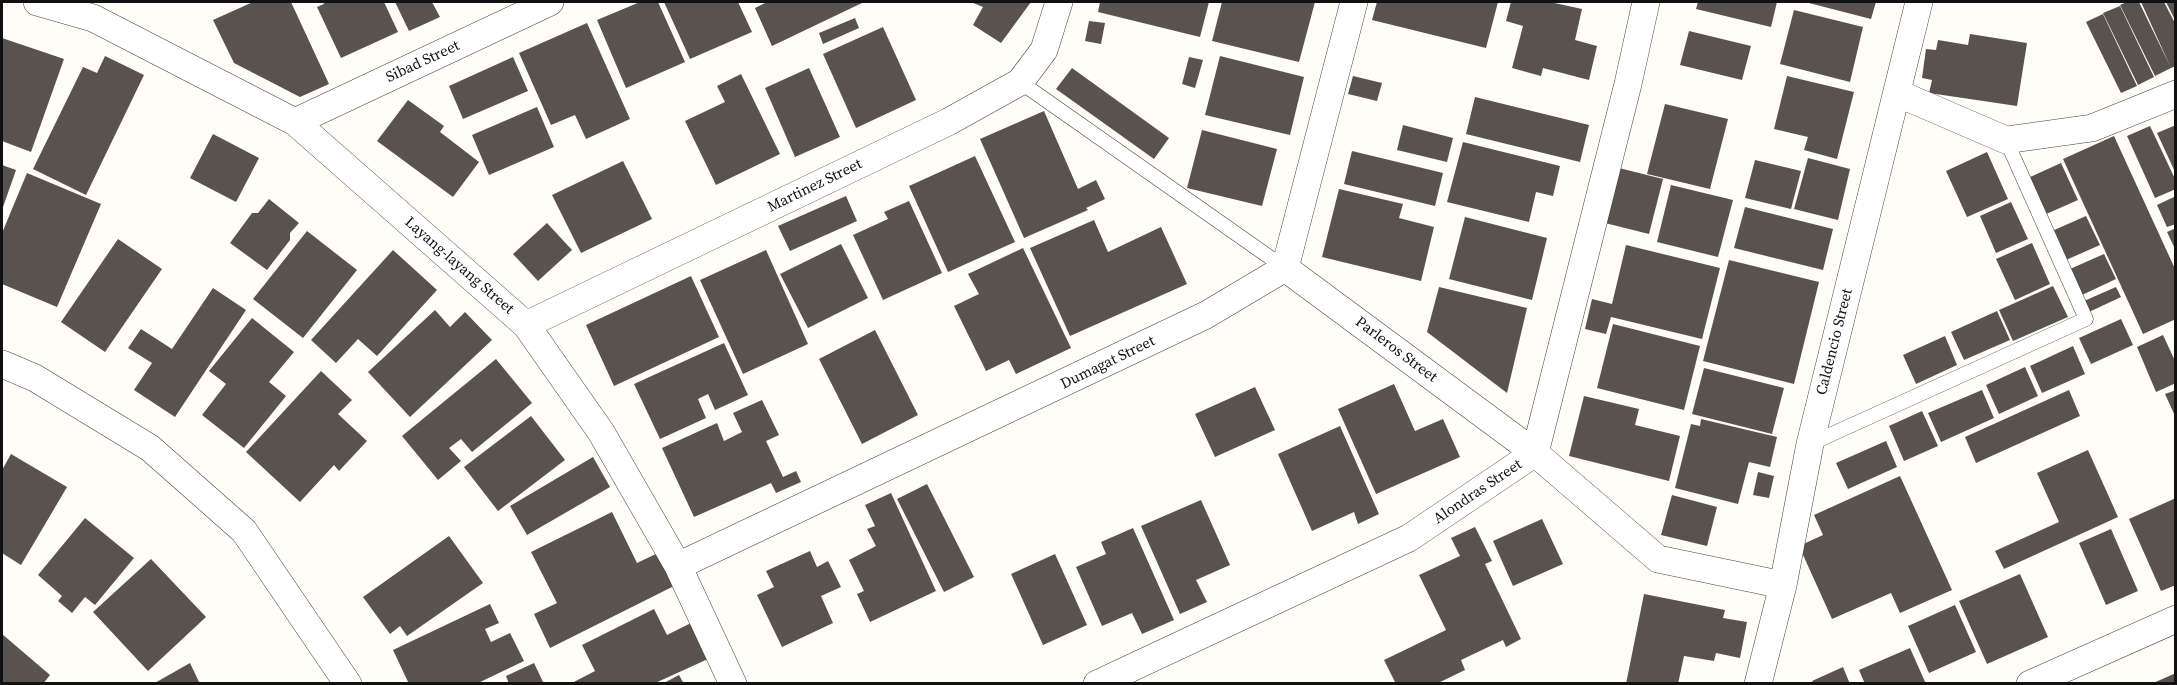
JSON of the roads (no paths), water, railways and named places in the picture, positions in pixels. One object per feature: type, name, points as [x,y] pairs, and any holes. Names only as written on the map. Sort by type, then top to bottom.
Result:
[{"type":"street","name":"Layang-layang Street","points":[[37,2],[93,18],[295,122],[526,325],[601,432],[678,566],[733,684]]},
{"type":"street","name":"Sibad Street","points":[[295,122],[550,2]]},
{"type":"street","name":"Martinez Street","points":[[526,325],[948,122],[1020,82],[1044,50],[1059,2]]},
{"type":"street","points":[[1285,268],[1354,2]]},
{"type":"street","name":"Alondras Street","points":[[1097,684],[1409,538],[1535,453],[1628,84],[1646,2]]},
{"type":"street","name":"Caldencio Street","points":[[1758,684],[1783,585],[1810,444],[1919,2]]},
{"type":"street","points":[[1897,93],[2006,140],[2092,128],[2175,94]]},
{"type":"street","name":"Parleros Street","points":[[1285,268],[1535,453],[1658,559],[1783,585]]},
{"type":"street","name":"Dumagat Street","points":[[678,566],[1156,340],[1206,315],[1285,268]]},
{"type":"street","points":[[2,364],[35,378],[150,448],[244,531],[348,684]]},
{"type":"street","points":[[2030,684],[2175,619]]},
{"type":"lane","name":"Parleros Street","points":[[1020,82],[1285,268]]},
{"type":"lane","points":[[1810,444],[2086,320],[2006,140]]}]
